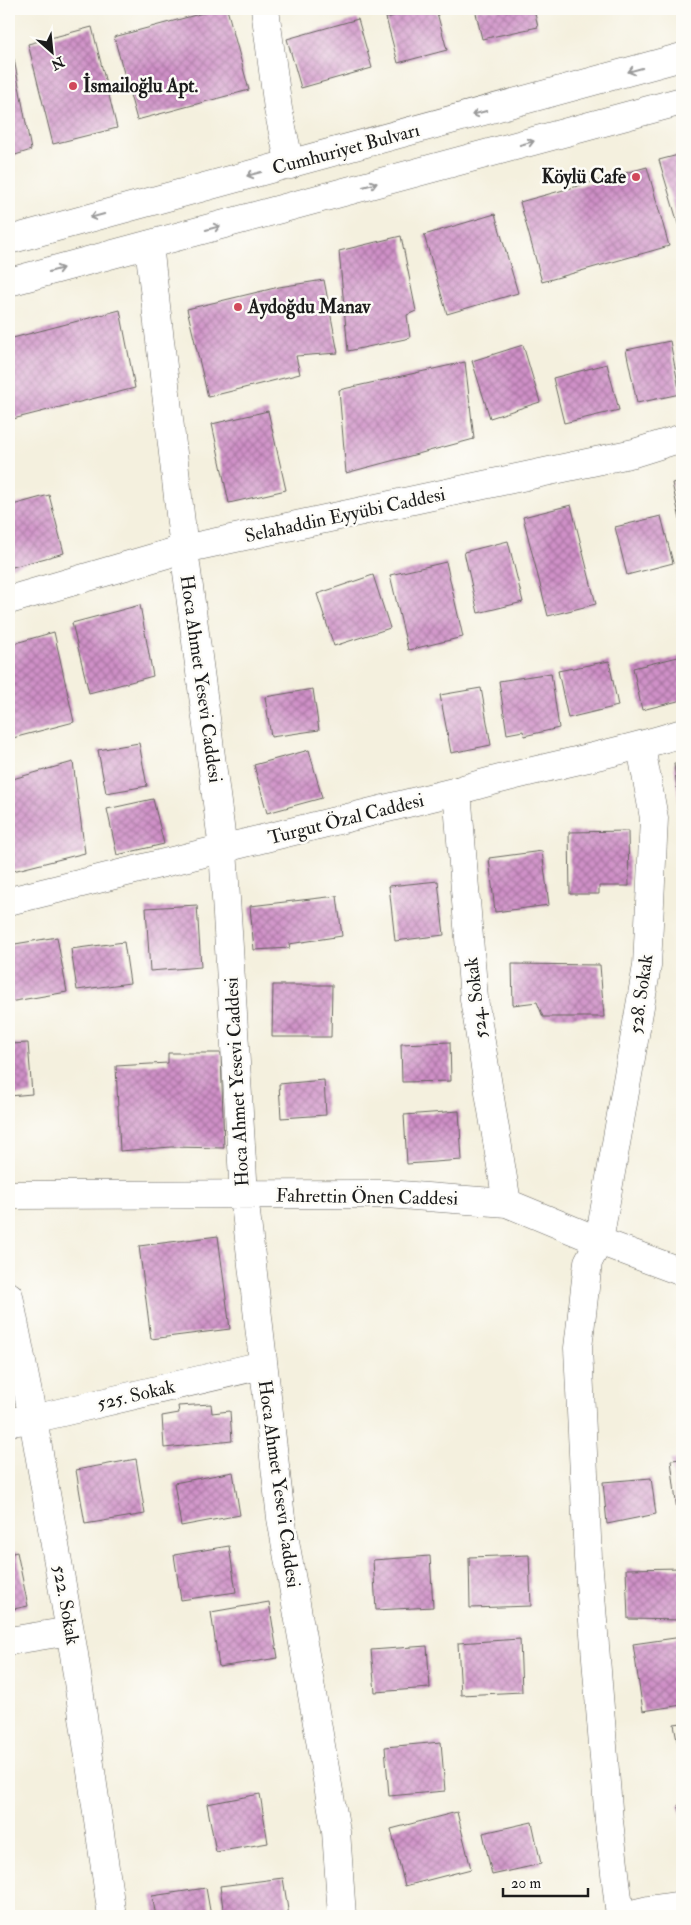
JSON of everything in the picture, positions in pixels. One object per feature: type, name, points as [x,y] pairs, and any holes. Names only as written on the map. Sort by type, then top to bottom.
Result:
[{"type":"street","points":[[265,9],[278,109],[290,164]]},
{"type":"street","name":"Cumhuriyet Bulvarı","points":[[9,240],[682,57]]},
{"type":"street","points":[[9,282],[682,101]]},
{"type":"street","name":"Hoca Ahmet Yesevi Caddesi","points":[[149,245],[184,549],[223,849],[244,1195],[281,1518],[336,1831],[342,1916]]},
{"type":"street","name":"Selahaddin Eyyübi Caddesi","points":[[9,600],[184,549],[634,453],[682,438]]},
{"type":"street","name":"Turgut Özal Caddesi","points":[[9,901],[457,791],[490,781],[641,747],[682,733]]},
{"type":"street","name":"528. Sokak","points":[[622,1916],[609,1821],[588,1558],[578,1348],[588,1262],[599,1241],[647,966],[654,818],[641,747]]},
{"type":"street","name":"524. Sokak","points":[[457,791],[474,999],[507,1203]]},
{"type":"street","name":"Fahrettin Önen Caddesi","points":[[9,1195],[387,1194],[507,1203],[599,1241],[682,1272]]},
{"type":"street","name":"522. Sokak","points":[[9,1296],[21,1421],[70,1631],[112,1916]]},
{"type":"street","name":"525. Sokak","points":[[21,1421],[264,1365]]},
{"type":"street","points":[[9,1641],[70,1631]]},
{"type":"street","points":[[622,1916],[682,1905]]},
{"type":"building","points":[[218,9],[227,9],[249,90],[137,120],[114,37]]},
{"type":"building","points":[[421,9],[436,9],[447,50],[398,63],[386,18]]},
{"type":"building","points":[[475,9],[534,9],[538,27],[482,39]]},
{"type":"building","points":[[358,19],[372,68],[301,88],[287,39]]},
{"type":"building","name":"İsmailoğlu Apt.","points":[[92,27],[117,128],[53,144],[28,44]]},
{"type":"building","points":[[14,59],[31,150],[9,157],[9,60]]},
{"type":"building","points":[[682,154],[682,237],[659,160]]},
{"type":"building","points":[[647,167],[669,246],[542,282],[520,202]]},
{"type":"building","points":[[495,214],[518,293],[447,314],[424,235]]},
{"type":"building","points":[[401,236],[416,311],[407,315],[410,338],[348,351],[339,251]]},
{"type":"building","points":[[324,280],[338,353],[296,356],[300,374],[208,397],[187,309],[279,287]]},
{"type":"building","points":[[120,310],[135,388],[9,420],[9,339]]},
{"type":"building","points":[[670,341],[680,394],[637,403],[626,350]]},
{"type":"building","points":[[523,345],[540,402],[490,418],[472,361]]},
{"type":"building","points":[[465,362],[474,439],[346,473],[339,390]]},
{"type":"building","points":[[607,364],[619,410],[564,423],[553,378]]},
{"type":"building","points":[[268,411],[286,490],[229,503],[212,424]]},
{"type":"building","points":[[682,481],[682,524],[681,524],[672,483]]},
{"type":"building","points":[[49,495],[64,553],[9,568],[9,506]]},
{"type":"building","points":[[571,505],[596,604],[548,616],[523,517]]},
{"type":"building","points":[[661,516],[673,563],[627,575],[615,527]]},
{"type":"building","points":[[508,541],[523,602],[478,613],[464,552]]},
{"type":"building","points":[[446,562],[463,637],[408,650],[390,575]]},
{"type":"building","points":[[373,575],[390,628],[334,646],[317,594]]},
{"type":"building","points":[[140,605],[153,676],[89,693],[72,623]]},
{"type":"building","points":[[54,632],[74,722],[9,739],[9,645]]},
{"type":"building","points":[[682,656],[682,700],[642,710],[633,668]]},
{"type":"building","points":[[609,661],[618,706],[568,718],[558,671]]},
{"type":"building","points":[[551,673],[559,728],[524,736],[523,731],[507,734],[499,681]]},
{"type":"building","points":[[481,688],[491,745],[451,753],[440,695]]},
{"type":"building","points":[[313,689],[319,730],[271,737],[265,697]]},
{"type":"building","points":[[139,743],[147,786],[106,793],[98,750]]},
{"type":"building","points":[[309,750],[322,798],[267,813],[254,765]]},
{"type":"building","points":[[73,762],[85,853],[9,872],[9,780]]},
{"type":"building","points":[[682,762],[682,822],[681,822],[674,763]]},
{"type":"building","points":[[153,799],[164,844],[117,855],[107,809]]},
{"type":"building","points":[[628,831],[629,886],[599,886],[599,894],[570,894],[569,832]]},
{"type":"building","points":[[542,851],[549,905],[495,912],[489,858]]},
{"type":"building","points":[[438,881],[444,935],[395,941],[389,886]]},
{"type":"building","points":[[337,896],[342,936],[289,944],[290,948],[254,950],[250,906]]},
{"type":"building","points":[[197,905],[201,967],[150,971],[146,908]]},
{"type":"building","points":[[57,937],[67,992],[9,1002],[9,945]]},
{"type":"building","points":[[124,942],[130,983],[77,990],[71,949]]},
{"type":"building","points":[[512,964],[600,965],[604,1017],[543,1017],[537,1002],[513,1005]]},
{"type":"building","points":[[273,985],[332,985],[331,1037],[272,1037]]},
{"type":"building","points":[[450,1042],[451,1081],[402,1082],[401,1044]]},
{"type":"building","points":[[28,1043],[32,1094],[9,1096],[9,1044]]},
{"type":"building","points":[[168,1053],[221,1053],[224,1148],[171,1147],[120,1151],[116,1066],[168,1063]]},
{"type":"building","points":[[324,1080],[326,1115],[281,1118],[279,1084]]},
{"type":"building","points":[[459,1111],[462,1160],[407,1164],[404,1115]]},
{"type":"building","points":[[218,1236],[230,1329],[151,1339],[139,1246]]},
{"type":"building","points":[[211,1404],[212,1413],[230,1411],[232,1441],[164,1448],[162,1416],[179,1413],[178,1406]]},
{"type":"building","points":[[136,1459],[145,1514],[85,1524],[76,1470]]},
{"type":"building","points":[[682,1459],[682,1510],[677,1511],[671,1460]]},
{"type":"building","points":[[233,1472],[240,1515],[181,1526],[174,1483]]},
{"type":"building","points":[[651,1478],[656,1514],[607,1524],[603,1482]]},
{"type":"building","points":[[229,1546],[236,1592],[181,1600],[174,1555]]},
{"type":"building","points":[[17,1552],[28,1606],[9,1610],[9,1554]]},
{"type":"building","points":[[529,1555],[531,1606],[470,1608],[469,1557]]},
{"type":"building","points":[[430,1556],[433,1607],[376,1610],[373,1560]]},
{"type":"building","points":[[682,1568],[682,1620],[628,1619],[626,1569]]},
{"type":"building","points":[[269,1602],[278,1658],[219,1667],[211,1612]]},
{"type":"building","points":[[682,1637],[682,1705],[643,1711],[633,1644]]},
{"type":"building","points":[[520,1639],[522,1692],[461,1695],[458,1643]]},
{"type":"building","points":[[427,1646],[430,1688],[375,1692],[371,1650]]},
{"type":"building","points":[[682,1723],[682,1761],[681,1761],[674,1724]]},
{"type":"building","points":[[441,1742],[445,1791],[389,1796],[385,1747]]},
{"type":"building","points":[[260,1794],[268,1843],[216,1852],[207,1804]]},
{"type":"building","points":[[682,1804],[682,1816],[678,1805]]},
{"type":"building","points":[[457,1812],[471,1869],[405,1886],[391,1829]]},
{"type":"building","points":[[532,1822],[541,1864],[492,1875],[483,1833]]},
{"type":"building","points":[[283,1878],[289,1916],[224,1916],[220,1886]]},
{"type":"building","points":[[206,1888],[211,1916],[156,1916],[152,1896]]},
{"type":"place","name":"İsmailoğlu Apt.","points":[[73,86]]},
{"type":"place","name":"Köylü Cafe","points":[[636,177]]},
{"type":"place","name":"Aydoğdu Manav","points":[[238,307]]}]
